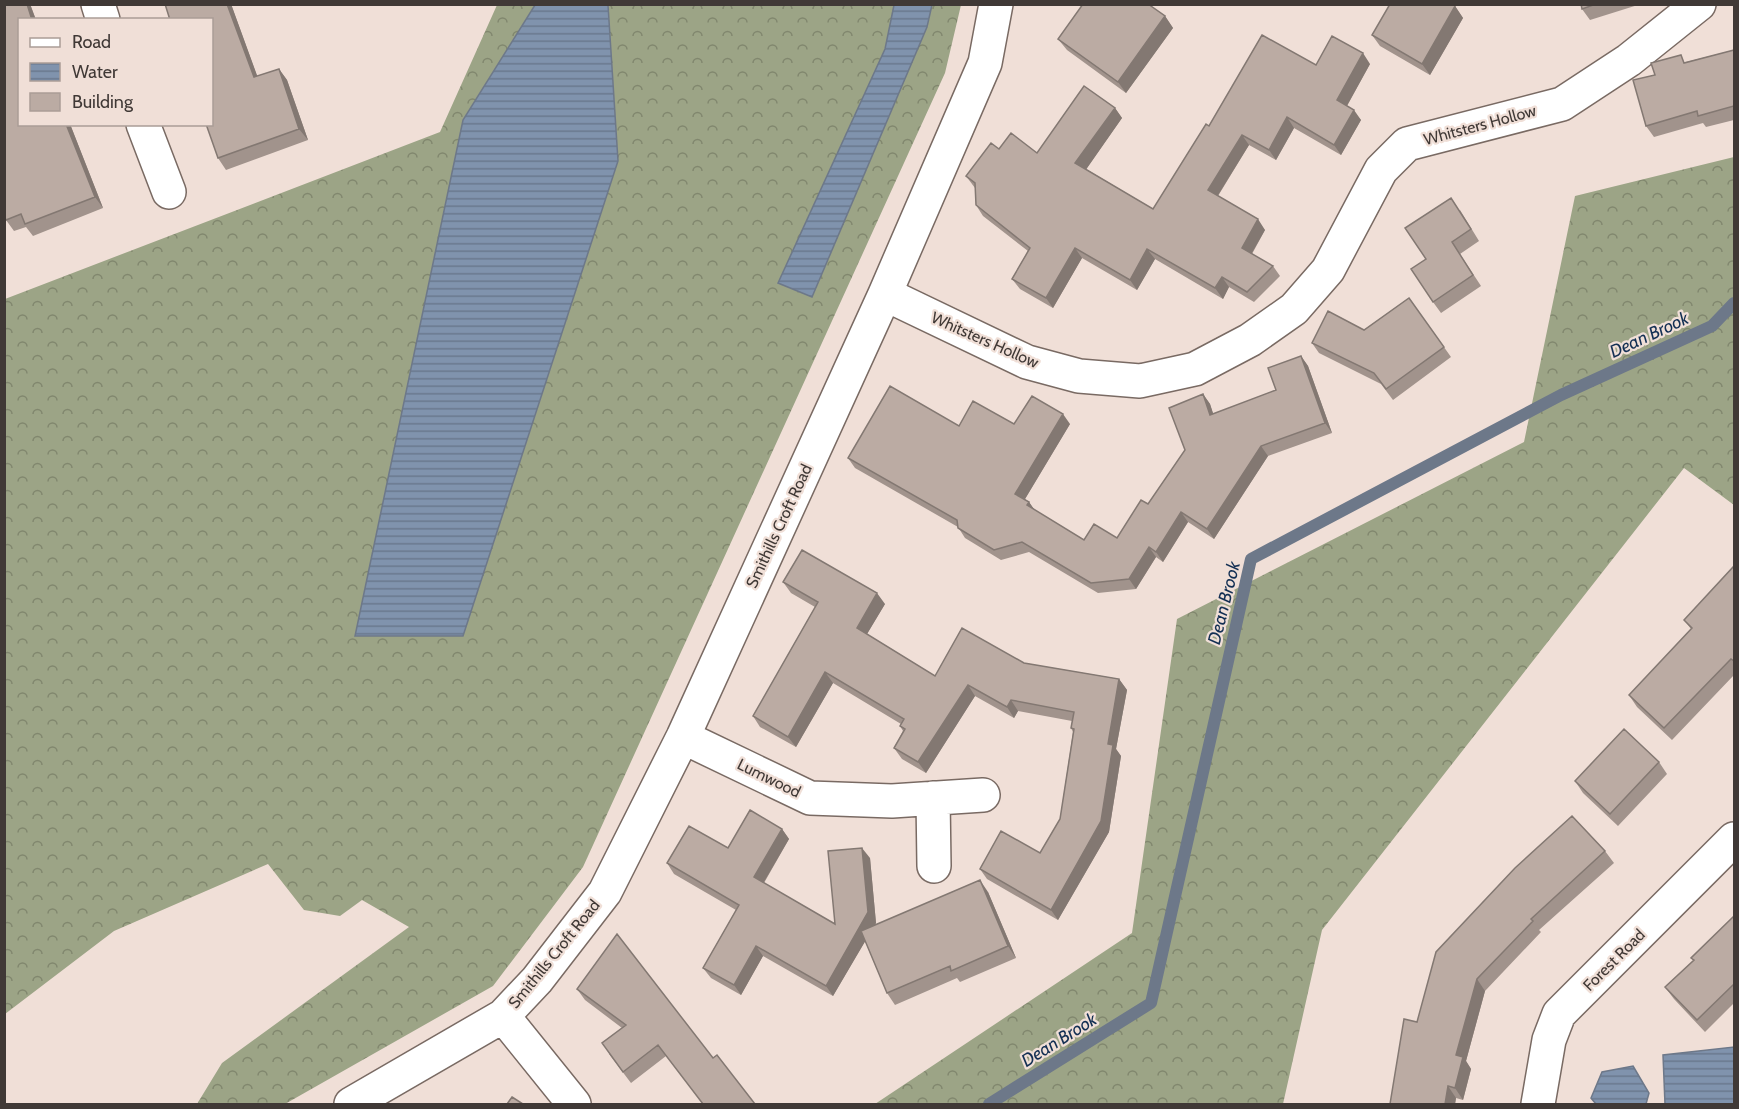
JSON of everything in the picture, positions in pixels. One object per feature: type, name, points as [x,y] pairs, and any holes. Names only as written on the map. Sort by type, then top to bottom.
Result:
[{"type":"street","name":"Smithills Croft Road","points":[[351,1104],[503,1016],[537,980],[605,892],[683,737],[885,294],[985,63],[996,4]]},
{"type":"street","name":"Whitsters Hollow","points":[[885,294],[1026,362],[1079,376],[1140,381],[1195,369],[1250,340],[1294,309],[1328,270],[1381,170],[1407,144],[1562,104],[1629,60],[1699,4]]},
{"type":"street","points":[[144,126],[169,192]]},
{"type":"street","name":"Lumwood","points":[[683,737],[810,798],[891,801],[983,795]]},
{"type":"street","points":[[933,798],[934,866]]},
{"type":"street","name":"Forest Road","points":[[1538,1104],[1549,1040],[1559,1014],[1734,839]]},
{"type":"street","name":"Smithills Croft Road","points":[[503,1016],[574,1104]]},
{"type":"green space","points":[[497,5],[535,5],[463,120],[618,161],[608,5],[961,5],[945,73],[583,867],[493,986],[285,1104],[197,1104],[222,1063],[409,927],[362,900],[340,916],[304,910],[268,864],[114,931],[5,1014],[5,299],[440,132]]},
{"type":"green space","points":[[1734,157],[1734,505],[1684,468],[1322,930],[1283,1104],[875,1104],[1132,933],[1177,619],[1524,442],[1575,196]]},
{"type":"water","points":[[535,5],[608,5],[618,161],[463,636],[355,636],[463,120]]},
{"type":"water","points":[[894,5],[932,5],[927,27],[812,297],[778,283],[885,49]]},
{"type":"water","points":[[1734,1047],[1734,1104],[1665,1104],[1663,1055]]},
{"type":"water","points":[[1633,1066],[1649,1093],[1646,1104],[1596,1104],[1591,1098],[1602,1072]]},
{"type":"building","points":[[4,4],[27,4],[31,18],[18,18],[18,126],[67,126],[95,197],[25,224],[21,214],[6,220],[4,215]]},
{"type":"building","points":[[165,4],[227,4],[254,77],[279,69],[299,129],[218,158],[207,126],[213,126],[213,18],[169,18]]},
{"type":"building","points":[[1083,4],[1148,4],[1165,16],[1118,82],[1058,39]]},
{"type":"building","points":[[1390,4],[1452,4],[1455,6],[1422,64],[1372,35]]},
{"type":"building","points":[[1581,4],[1596,4],[1582,9]]},
{"type":"building","points":[[1262,35],[1316,65],[1332,36],[1363,53],[1337,100],[1354,110],[1334,145],[1287,117],[1269,150],[1242,135],[1208,190],[1258,219],[1242,248],[1273,266],[1247,292],[1222,277],[1215,288],[1147,249],[1130,280],[1075,248],[1046,298],[1012,279],[1030,248],[976,205],[975,183],[966,176],[991,143],[999,149],[1011,133],[1037,153],[1084,86],[1115,108],[1075,163],[1153,209],[1206,124],[1209,126]]},
{"type":"building","points":[[1734,50],[1734,106],[1698,116],[1697,111],[1646,126],[1633,80],[1655,75],[1651,63],[1681,55],[1684,63]]},
{"type":"building","points":[[1451,198],[1471,229],[1452,242],[1473,275],[1433,302],[1411,269],[1426,259],[1405,228]]},
{"type":"building","points":[[1409,298],[1444,347],[1386,389],[1374,373],[1312,343],[1328,311],[1364,330]]},
{"type":"building","points":[[1301,356],[1325,423],[1261,446],[1207,529],[1181,512],[1156,552],[1149,547],[1129,579],[1091,583],[1022,542],[994,550],[958,528],[957,520],[848,458],[890,386],[959,426],[973,401],[1014,424],[1032,396],[1063,414],[1015,494],[1029,502],[1027,505],[1084,540],[1094,524],[1117,538],[1141,500],[1148,504],[1185,450],[1169,408],[1203,394],[1210,415],[1276,390],[1268,368]]},
{"type":"building","points":[[802,550],[877,593],[857,628],[935,676],[962,628],[1024,663],[1119,679],[1108,744],[1113,745],[1101,821],[1051,910],[980,869],[1001,831],[1040,853],[1060,819],[1074,729],[1071,728],[1074,712],[1011,700],[1007,707],[968,685],[918,762],[894,748],[905,729],[900,726],[904,719],[825,672],[788,737],[753,716],[818,602],[783,582]]},
{"type":"building","points":[[1734,566],[1734,661],[1731,659],[1664,728],[1629,695],[1692,628],[1684,620]]},
{"type":"building","points":[[1624,729],[1659,762],[1610,814],[1575,781]]},
{"type":"building","points":[[750,810],[782,829],[754,877],[835,924],[828,851],[862,848],[868,912],[826,986],[756,946],[734,985],[703,968],[739,905],[667,863],[689,826],[728,848]]},
{"type":"building","points":[[1572,816],[1605,851],[1531,919],[1533,921],[1477,979],[1456,1055],[1463,1057],[1455,1088],[1448,1086],[1445,1104],[1390,1104],[1404,1019],[1417,1022],[1436,952],[1515,868]]},
{"type":"building","points":[[980,880],[1008,946],[951,971],[950,966],[887,993],[861,931]]},
{"type":"building","points":[[1734,916],[1734,984],[1697,1020],[1665,987],[1694,960],[1691,958]]},
{"type":"building","points":[[617,934],[713,1058],[717,1055],[755,1104],[703,1104],[658,1045],[623,1072],[602,1043],[626,1025],[577,989]]},
{"type":"building","points":[[512,1097],[523,1104],[507,1104]]},
{"type":"waterway","name":"Dean Brook","points":[[989,1104],[1151,1003],[1251,559],[1561,395],[1712,326],[1734,303]]}]
